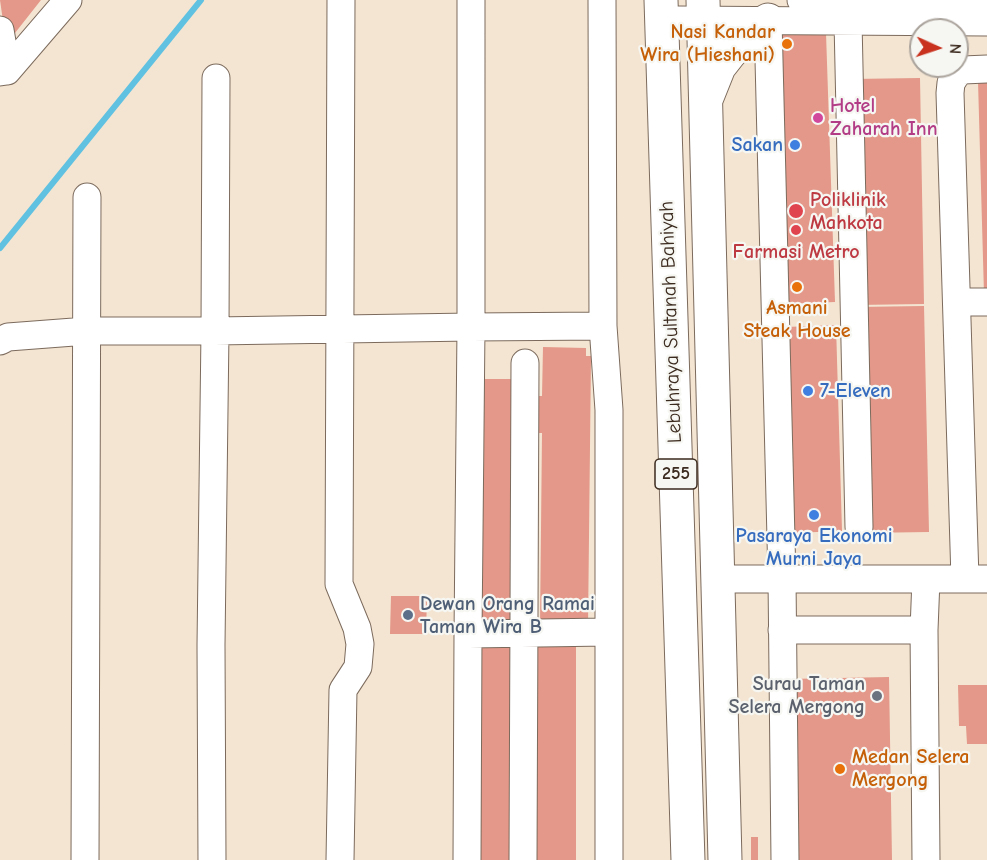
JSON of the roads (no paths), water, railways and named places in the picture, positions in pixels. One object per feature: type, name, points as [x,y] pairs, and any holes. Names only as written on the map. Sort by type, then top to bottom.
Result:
[{"type":"main road","name":"Lebuhraya Sultanah Bahiyah","points":[[684,8],[664,88],[688,860]]},
{"type":"main road","name":"Lebuhraya Sultanah Bahiyah","points":[[684,8],[705,101],[725,860]]},
{"type":"main road","points":[[705,101],[719,67],[752,30],[768,20]]},
{"type":"street","points":[[3,72],[68,0]]},
{"type":"street","points":[[340,860],[343,690],[358,667],[360,644],[357,628],[339,584],[341,0]]},
{"type":"street","points":[[467,860],[471,0]]},
{"type":"street","points":[[602,0],[603,326],[609,410],[609,860]]},
{"type":"street","points":[[684,8],[768,20],[854,7],[987,1],[987,22],[854,7],[801,0]]},
{"type":"street","points":[[854,7],[859,527]]},
{"type":"street","points":[[768,20],[782,579],[784,860]]},
{"type":"street","points":[[0,30],[3,72]]},
{"type":"street","points":[[718,579],[976,579],[975,537],[957,302],[950,93],[951,83],[963,70],[987,69]]},
{"type":"street","points":[[212,860],[211,645],[216,78]]},
{"type":"street","points":[[85,860],[87,197]]},
{"type":"street","points":[[957,302],[987,302]]},
{"type":"street","points":[[0,341],[8,337],[87,331],[603,326]]},
{"type":"street","points":[[523,860],[525,363]]},
{"type":"street","points":[[926,579],[924,630],[926,860]]},
{"type":"street","points":[[782,630],[924,630]]},
{"type":"street","points":[[468,634],[608,632]]},
{"type":"waterway","points":[[0,248],[201,0]]},
{"type":"place","name":"Nasi Kandar Wira (Hieshani)","points":[[787,44]]},
{"type":"place","name":"Hotel Zaharah Inn","points":[[818,118]]},
{"type":"place","name":"Sakan","points":[[795,145]]},
{"type":"place","name":"Poliklinik Mahkota","points":[[796,211]]},
{"type":"place","name":"Farmasi Metro","points":[[796,230]]},
{"type":"place","name":"Asmani Steak House","points":[[797,287]]},
{"type":"place","name":"7-Eleven","points":[[808,391]]},
{"type":"place","name":"Pasaraya Ekonomi Murni Jaya","points":[[814,515]]},
{"type":"place","name":"Dewan Orang Ramai Taman Wira B","points":[[408,615]]},
{"type":"place","name":"Surau Taman Selera Mergong","points":[[877,696]]},
{"type":"place","name":"Medan Selera Mergong","points":[[840,769]]}]
